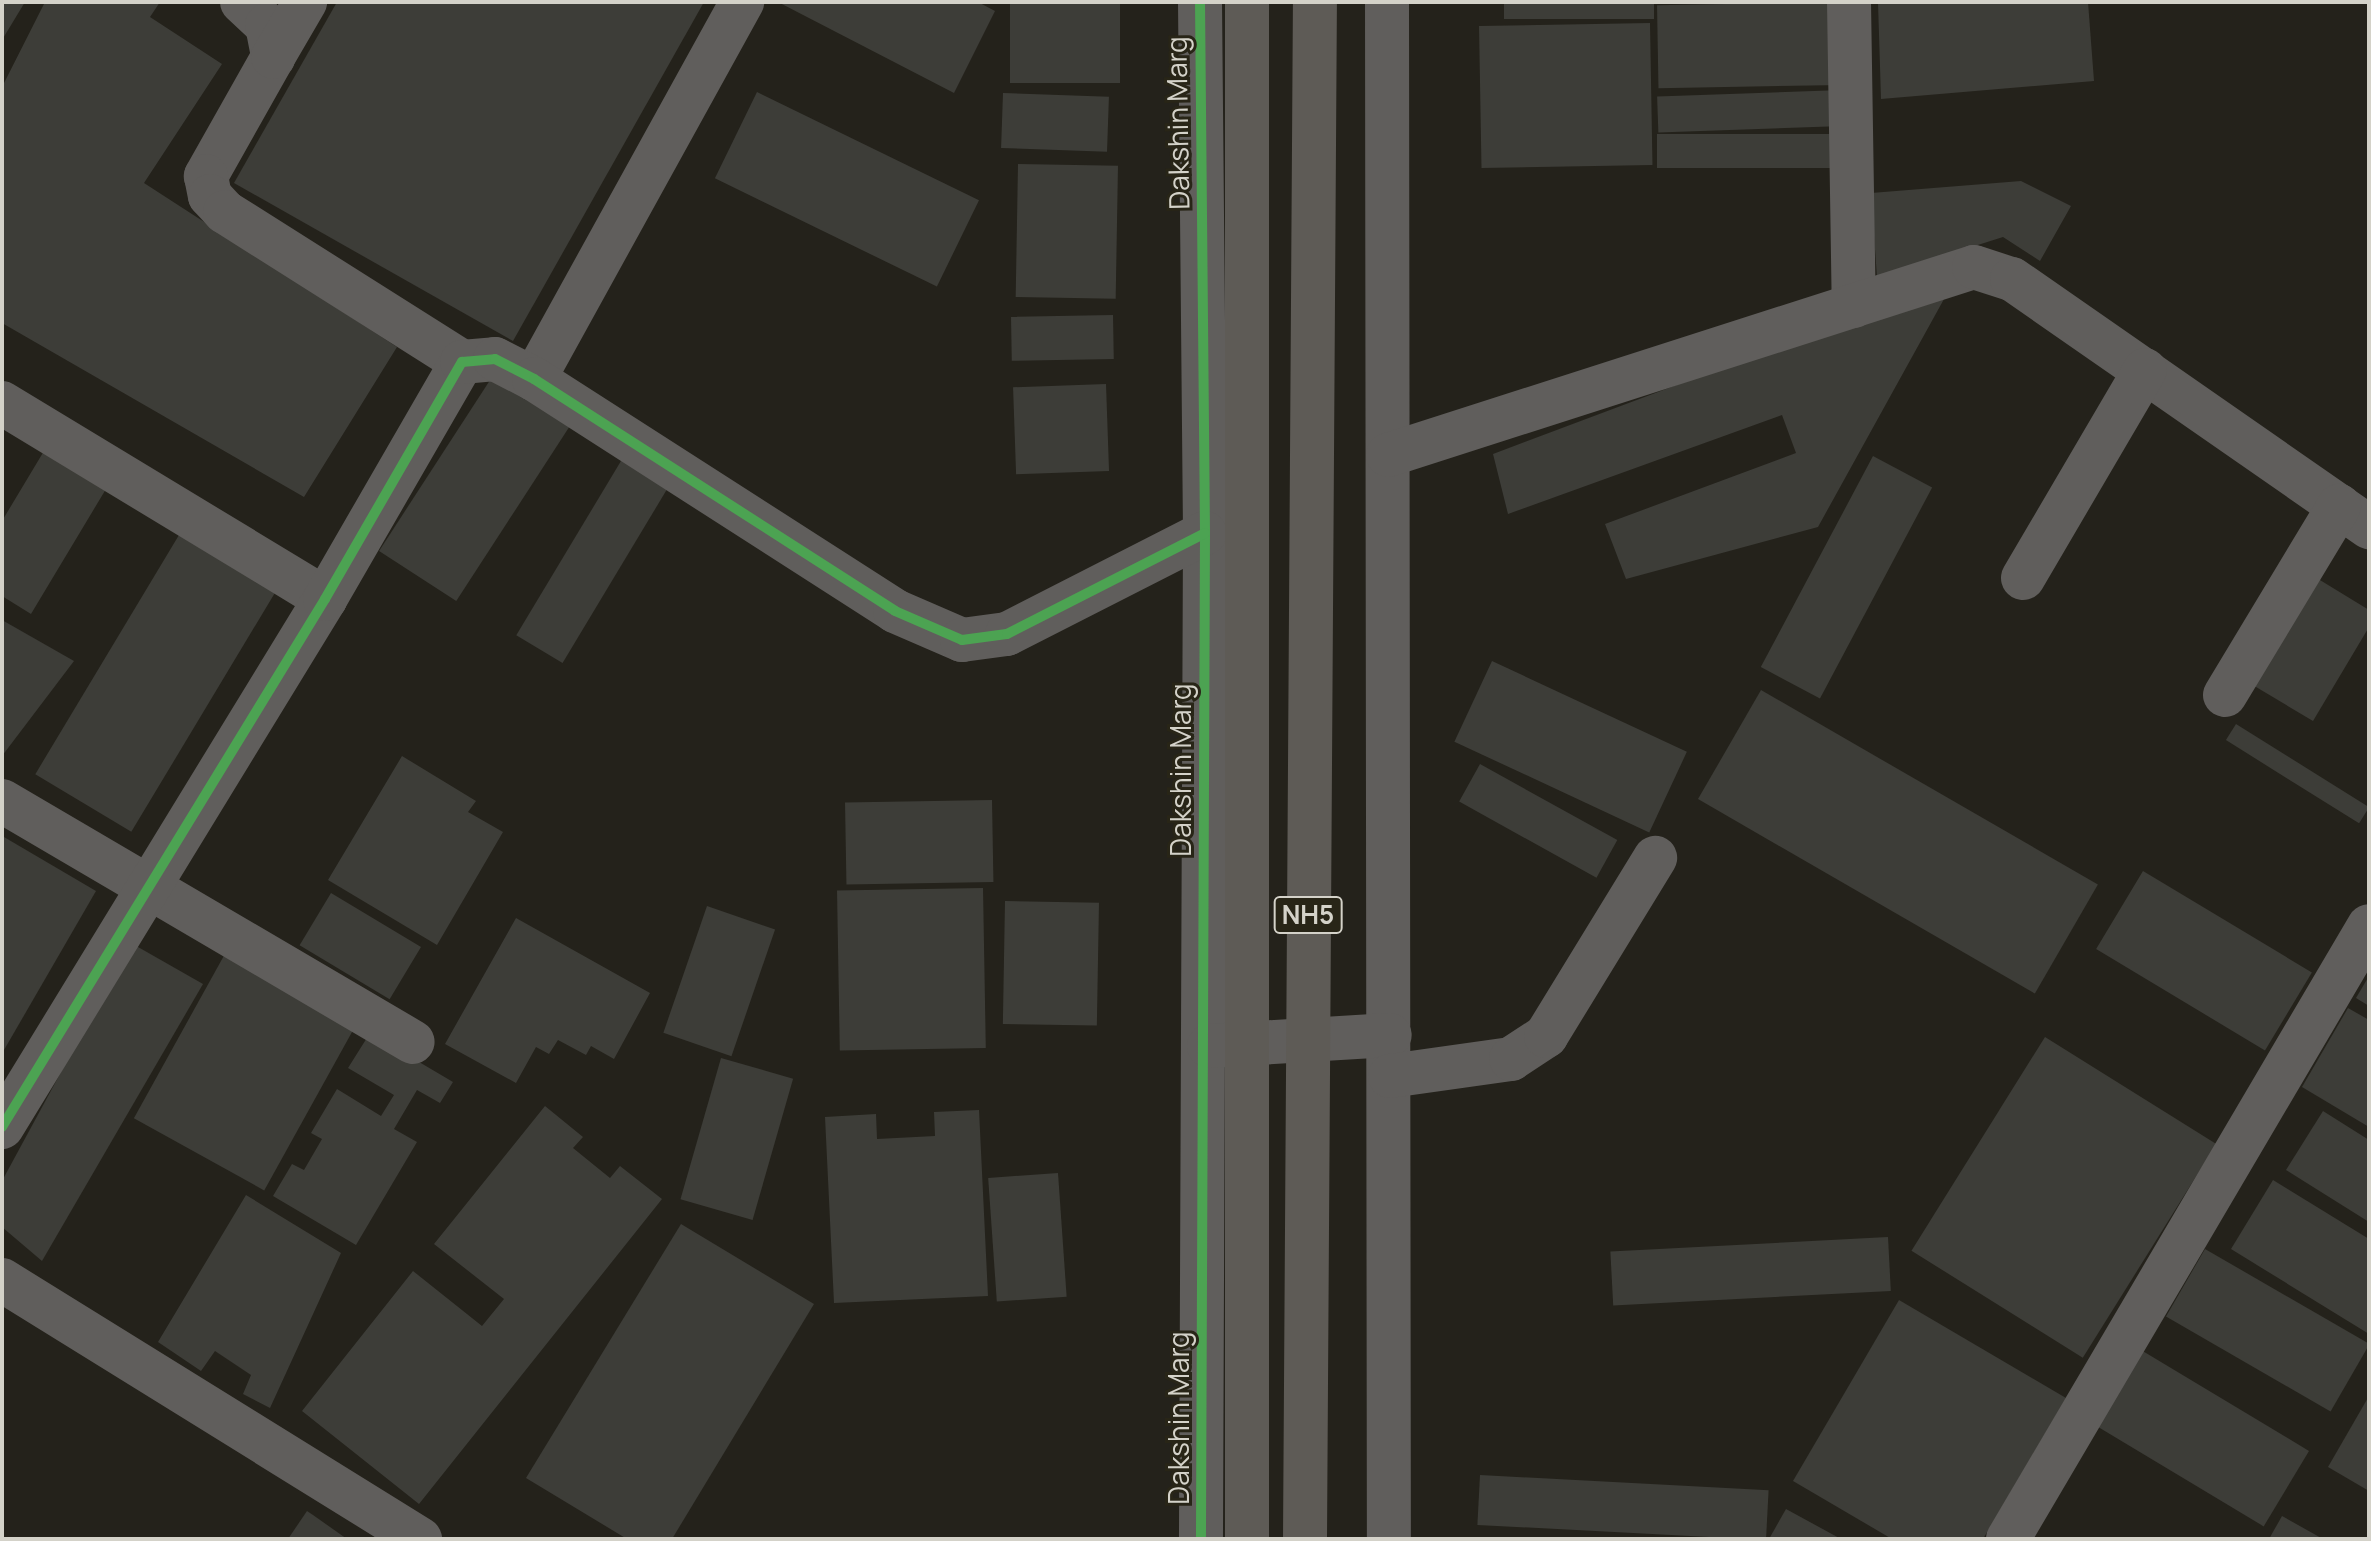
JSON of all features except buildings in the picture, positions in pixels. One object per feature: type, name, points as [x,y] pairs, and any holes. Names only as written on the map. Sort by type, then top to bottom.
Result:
[{"type":"highway","name":"NH5","points":[[1247,2],[1247,1539]]},
{"type":"highway","name":"NH5","points":[[1305,1539],[1315,2]]},
{"type":"street","points":[[242,2],[267,25],[273,57]]},
{"type":"street","points":[[305,2],[206,176],[210,196],[225,212],[462,362],[495,359],[534,379],[895,611],[962,640],[1007,634],[1205,533]]},
{"type":"street","points":[[534,379],[742,2]]},
{"type":"street","name":"Dakshin Marg","points":[[1200,2],[1205,533],[1201,1539]]},
{"type":"street","points":[[1387,2],[1389,1539]]},
{"type":"street","points":[[1849,2],[1854,306]]},
{"type":"street","points":[[1388,455],[1974,267],[2012,279],[2354,517],[2225,695]]},
{"type":"street","points":[[2,1127],[325,599],[462,362]]},
{"type":"street","points":[[2023,578],[2145,370]]},
{"type":"street","points":[[2,403],[325,599]]},
{"type":"street","points":[[2,801],[412,1042]]},
{"type":"street","points":[[1204,1046],[1511,1059],[1546,1036],[1655,858]]},
{"type":"street","points":[[2008,1539],[2369,926]]},
{"type":"street","points":[[2,1280],[420,1539]]},
{"type":"cycle path","points":[[1200,2],[1205,533],[1201,1539]]},
{"type":"cycle path","points":[[2,1127],[325,599],[462,362],[495,359],[534,379],[895,611],[962,640],[1007,634],[1205,533]]}]
